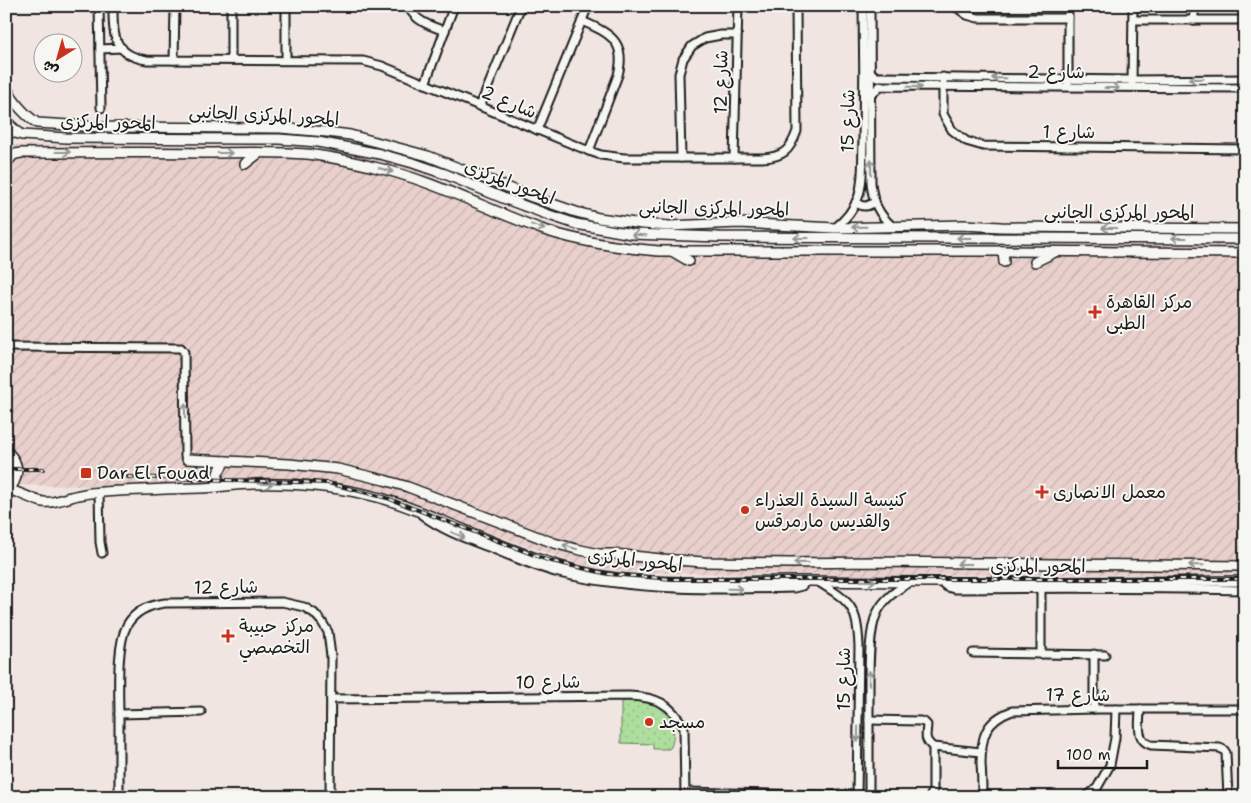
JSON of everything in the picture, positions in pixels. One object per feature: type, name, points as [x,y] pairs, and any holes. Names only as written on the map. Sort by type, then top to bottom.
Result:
[{"type":"main road","name":"المحور المركزى الجانبى","points":[[6,85],[17,104],[37,123],[101,127],[303,130],[350,135],[428,156],[554,205],[599,218],[622,222],[669,226],[739,223],[835,228],[964,225],[1245,229]]},
{"type":"main road","points":[[85,138],[101,127]]},
{"type":"main road","points":[[235,128],[251,139]]},
{"type":"main road","name":"المحور المركزى","points":[[6,130],[22,135],[66,138],[279,139],[318,142],[371,152],[413,163],[564,220],[604,230],[632,234],[701,237],[1241,239]]},
{"type":"main road","name":"المحور المركزى","points":[[10,155],[21,153],[83,152],[279,153],[316,155],[377,167],[424,182],[544,230],[572,238],[630,248],[671,251],[1245,252]]},
{"type":"main road","points":[[245,164],[259,153]]},
{"type":"main road","points":[[6,164],[10,155]]},
{"type":"main road","points":[[469,184],[487,197],[487,202],[483,206]]},
{"type":"main road","points":[[503,198],[498,202],[500,208],[516,219]]},
{"type":"main road","points":[[701,237],[739,223]]},
{"type":"main road","points":[[986,226],[1002,238]]},
{"type":"main road","points":[[1198,238],[1210,243],[1211,248],[1208,252]]},
{"type":"main road","points":[[1241,239],[1233,243],[1234,248],[1245,252]]},
{"type":"main road","points":[[671,251],[689,261]]},
{"type":"main road","points":[[1003,251],[1004,262]]},
{"type":"main road","points":[[1035,262],[1056,252]]},
{"type":"main road","points":[[1192,263],[1193,252]]},
{"type":"main road","points":[[7,451],[13,458],[17,470],[15,482],[7,493]]},
{"type":"main road","name":"المحور المركزى","points":[[187,459],[338,469],[384,480],[529,534],[588,552],[704,562],[1245,566]]},
{"type":"main road","points":[[217,487],[218,473],[225,461]]},
{"type":"main road","name":"المحور المركزى","points":[[7,493],[23,494],[46,503],[99,492],[258,484],[338,489],[372,496],[416,510],[523,554],[560,566],[595,575],[629,580],[677,582],[1245,581]]},
{"type":"main road","points":[[933,554],[933,564]]},
{"type":"main road","points":[[994,564],[998,572],[996,582]]},
{"type":"street","points":[[100,6],[101,108]]},
{"type":"street","points":[[113,6],[114,34],[122,48]]},
{"type":"street","points":[[174,60],[175,6]]},
{"type":"street","points":[[231,6],[231,60]]},
{"type":"street","points":[[286,6],[286,60]]},
{"type":"street","points":[[408,6],[417,18],[426,24],[445,31]]},
{"type":"street","points":[[425,84],[454,6]]},
{"type":"street","points":[[480,106],[521,6]]},
{"type":"street","points":[[537,130],[588,6]]},
{"type":"street","name":"شارع 12","points":[[734,158],[738,6]]},
{"type":"street","name":"شارع 2","points":[[122,48],[126,53],[136,58],[147,60],[363,61],[382,66],[589,152],[601,155],[624,158],[774,158],[785,152],[793,143],[797,131],[796,6]]},
{"type":"street","name":"شارع 15","points":[[863,6],[870,72],[871,183],[877,207],[884,219],[893,226]]},
{"type":"street","name":"شارع 15","points":[[835,228],[844,221],[852,210],[858,197],[861,183],[870,6]]},
{"type":"street","points":[[955,6],[968,15],[978,18],[1068,18]]},
{"type":"street","points":[[1068,6],[1068,88]]},
{"type":"street","points":[[1132,88],[1133,6]]},
{"type":"street","points":[[1194,6],[1194,20]]},
{"type":"street","points":[[582,20],[611,36],[617,45],[621,65],[589,152]]},
{"type":"street","points":[[1133,20],[1245,20]]},
{"type":"street","points":[[681,158],[679,74],[683,59],[692,46],[705,38],[720,35],[737,35]]},
{"type":"street","points":[[100,49],[122,48]]},
{"type":"street","name":"شارع 2","points":[[870,72],[877,77],[1132,80],[1245,79]]},
{"type":"street","name":"شارع 1","points":[[943,77],[943,114],[952,130],[966,141],[983,146],[1245,148]]},
{"type":"street","name":"شارع 2","points":[[870,96],[880,86],[1245,88]]},
{"type":"street","points":[[6,118],[22,135]]},
{"type":"street","points":[[856,202],[866,206],[875,201]]},
{"type":"street","points":[[6,347],[181,348],[184,352],[187,459]]},
{"type":"street","points":[[99,492],[102,553]]},
{"type":"street","name":"شارع 15","points":[[812,581],[845,599],[851,607],[858,625],[857,796]]},
{"type":"street","name":"شارع 15","points":[[869,797],[870,655],[875,619],[885,601],[910,582]]},
{"type":"street","points":[[941,582],[955,590],[1041,588],[1245,590]]},
{"type":"street","points":[[1041,588],[1041,654]]},
{"type":"street","name":"شارع 12","points":[[119,797],[120,664],[123,636],[127,625],[134,616],[143,609],[165,603],[282,602],[304,607],[314,613],[328,632],[330,643],[331,699],[330,797]]},
{"type":"street","points":[[973,653],[1104,655]]},
{"type":"street","points":[[1094,654],[1094,709]]},
{"type":"street","name":"شارع 10","points":[[331,699],[629,696],[651,698],[663,702],[672,709],[684,728],[685,794]]},
{"type":"street","points":[[1086,797],[1097,788],[1110,765],[1115,738],[1116,709]]},
{"type":"street","points":[[1140,709],[1140,735],[1146,743],[1151,745],[1220,748],[1224,750],[1226,753],[1228,797]]},
{"type":"street","name":"شارع 17","points":[[982,797],[982,741],[986,730],[1002,714],[1023,710],[1245,710]]},
{"type":"street","points":[[119,714],[201,712]]},
{"type":"street","points":[[869,720],[924,722],[927,725],[926,739],[933,746],[981,752]]},
{"type":"street","points":[[930,797],[933,791],[933,746]]},
{"type":"street","points":[[685,794],[857,796]]},
{"type":"shaded area","points":[[6,145],[251,146],[343,153],[386,160],[419,171],[513,211],[557,227],[635,242],[672,245],[1245,245],[1245,574],[864,575],[626,572],[579,564],[422,507],[381,498],[328,490],[6,485]]},
{"type":"green space","points":[[621,696],[655,703],[667,711],[672,720],[674,731],[673,742],[669,749],[653,749],[653,744],[621,743]]},
{"type":"railway","points":[[6,469],[43,469]]},
{"type":"railway","points":[[128,477],[328,483],[387,498],[547,560],[608,574],[673,579],[1245,579]]},
{"type":"place","name":"مركز القاهرة الطبى","points":[[1095,312]]},
{"type":"place","name":"Dar El Fouad","points":[[86,473]]},
{"type":"place","name":"معمل الانصارى","points":[[1042,492]]},
{"type":"place","name":"كنيسة السيدة العذراء والقديس مارمرقس","points":[[745,510]]},
{"type":"place","name":"مركز حبيبة التخصصي","points":[[228,636]]},
{"type":"place","name":"مسجد","points":[[649,722]]}]
